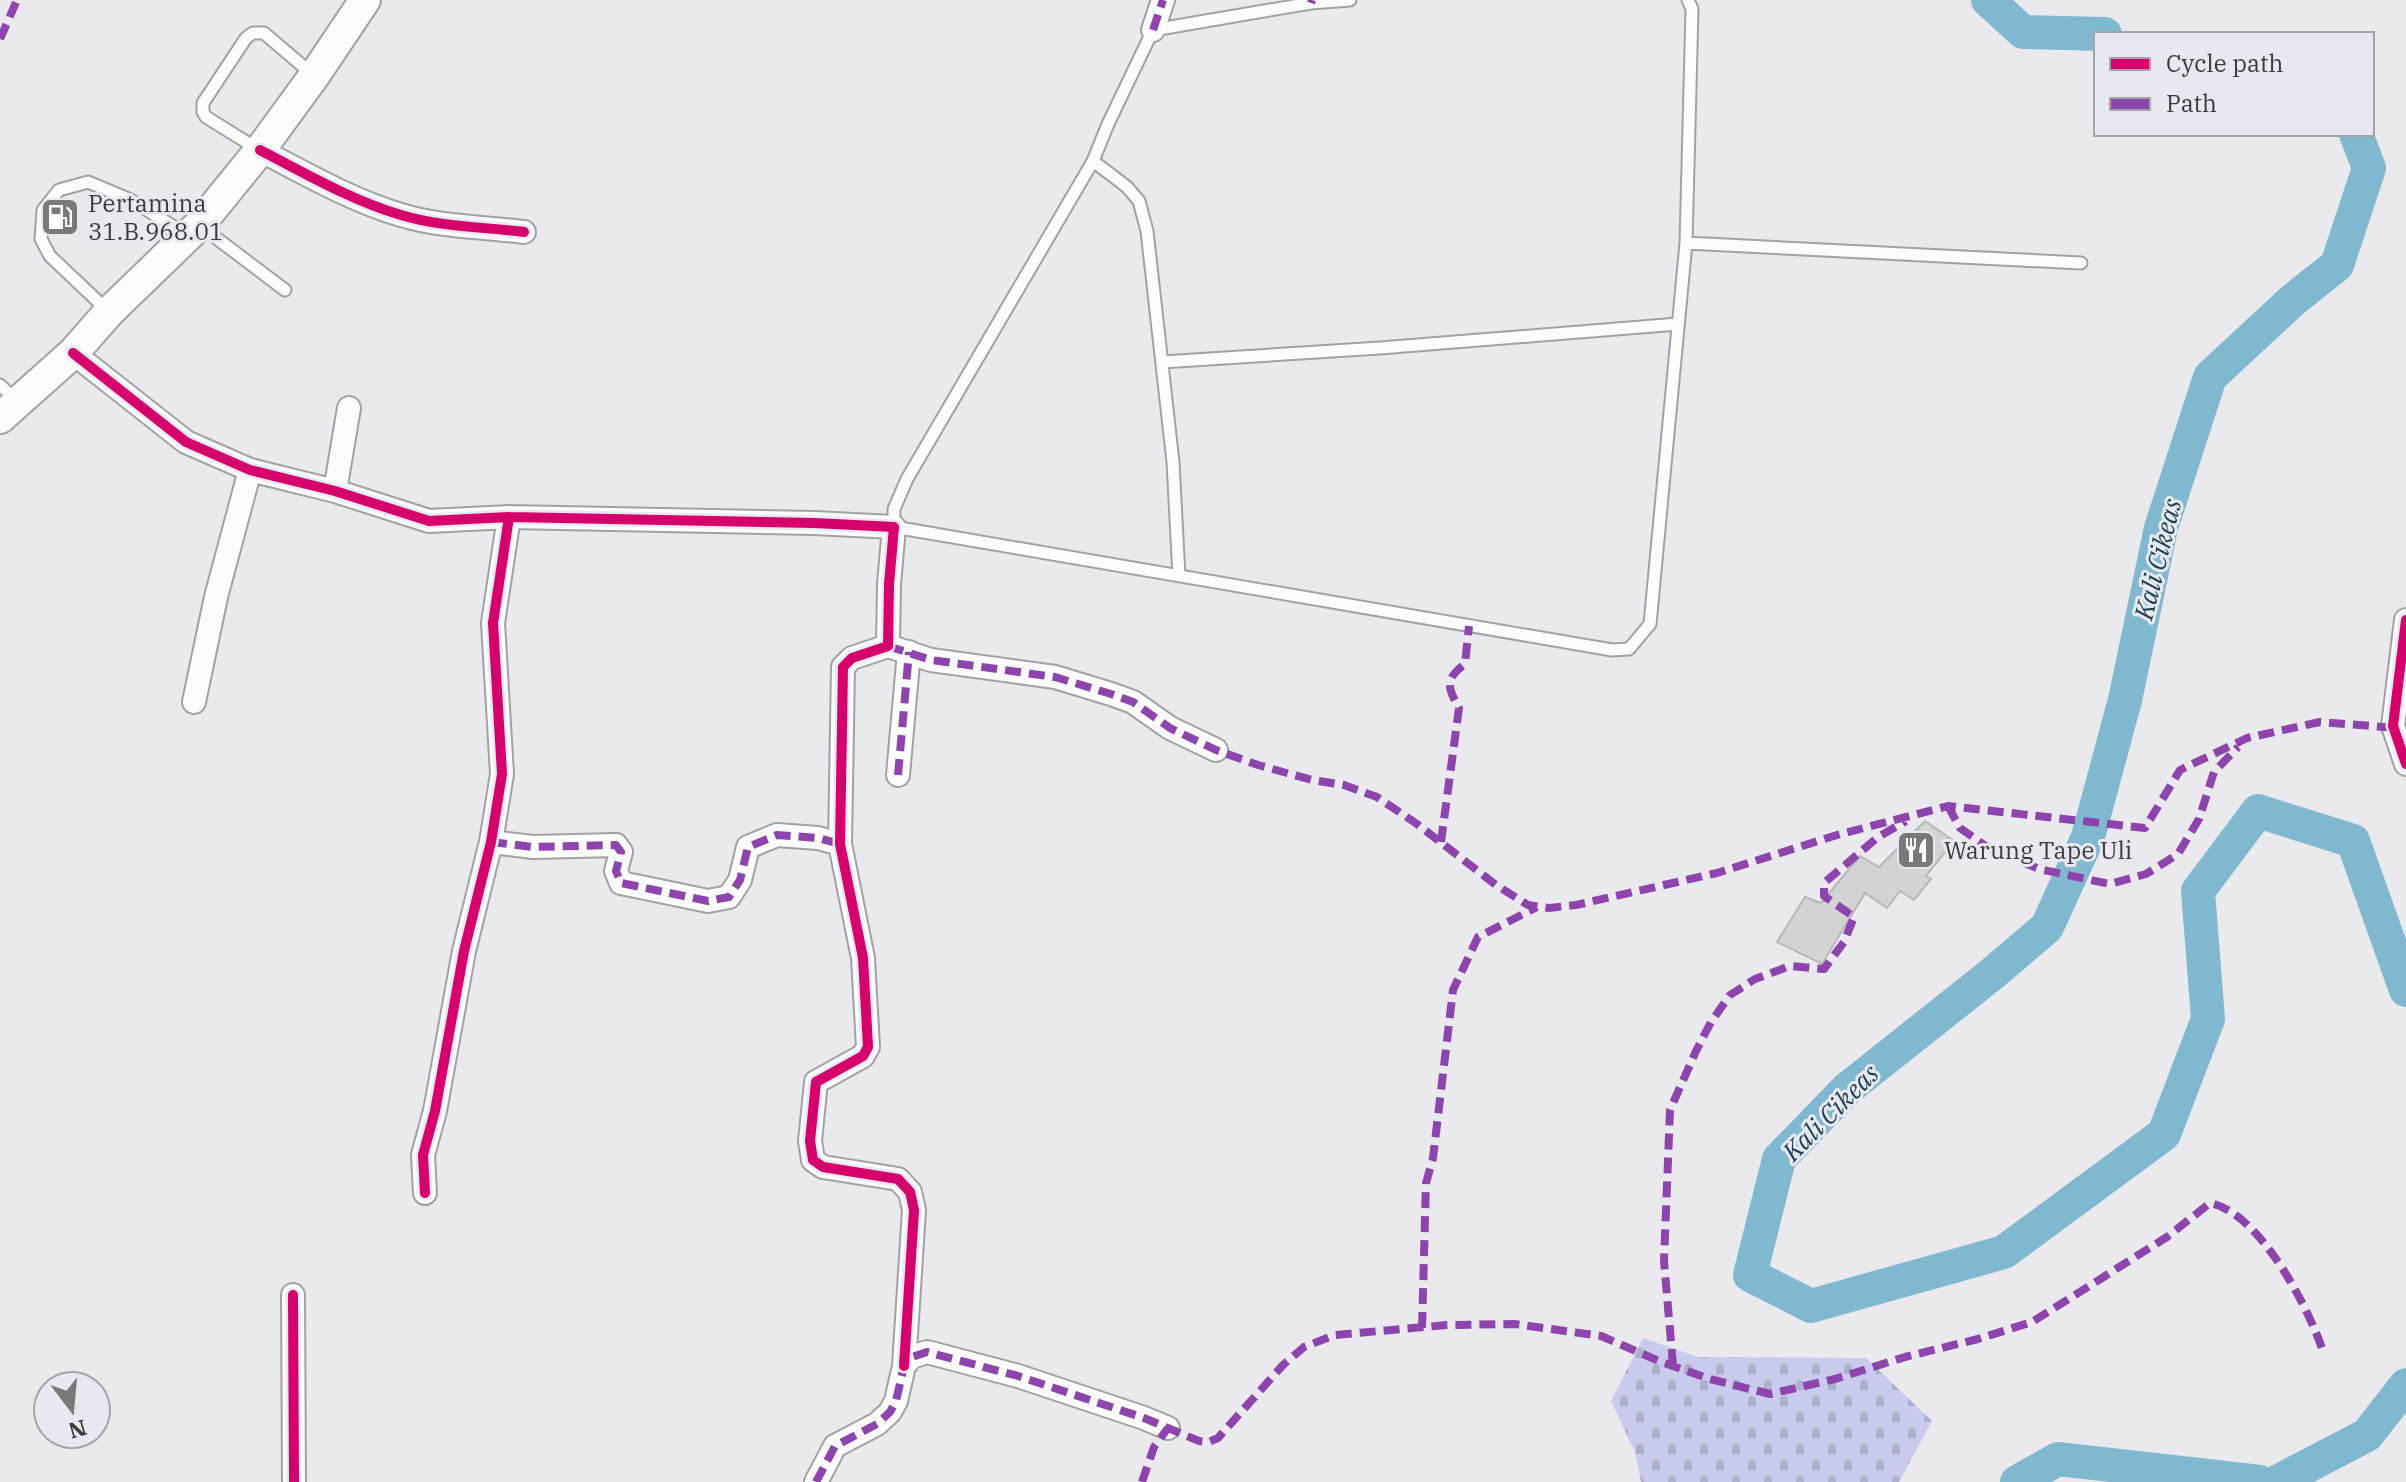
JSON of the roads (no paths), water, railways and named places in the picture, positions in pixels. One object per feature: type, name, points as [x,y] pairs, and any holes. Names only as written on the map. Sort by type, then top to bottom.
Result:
[{"type":"main road","points":[[6,402],[73,353],[109,312],[193,230],[260,150],[365,0]]},
{"type":"street","points":[[1153,30],[1163,0]]},
{"type":"street","points":[[260,150],[345,192],[401,215],[524,232]]},
{"type":"street","points":[[73,353],[186,442],[250,470],[335,491],[429,521],[509,517],[894,527],[889,584],[898,649],[898,775]]},
{"type":"street","points":[[335,491],[349,408]]},
{"type":"street","points":[[194,702],[216,597],[250,470]]},
{"type":"street","points":[[425,1193],[423,1155],[435,1111],[464,951],[491,842],[502,774],[493,623],[509,517]]},
{"type":"street","points":[[2406,620],[2400,729],[2406,764]]},
{"type":"street","points":[[816,1482],[835,1446],[877,1424],[896,1401],[904,1366],[914,1210],[910,1192],[898,1179],[823,1167],[813,1160],[810,1141],[816,1082],[863,1056],[868,1047],[863,958],[840,844],[843,667],[852,658],[898,649],[931,660],[1055,677],[1133,702],[1170,728],[1216,750]]},
{"type":"street","points":[[491,842],[533,847],[616,845],[621,852],[616,871],[621,883],[708,901],[729,897],[740,880],[748,847],[777,835],[818,838],[840,844]]},
{"type":"street","points":[[293,1295],[294,1482]]},
{"type":"street","points":[[904,1366],[912,1357],[927,1352],[1018,1376],[1168,1428]]},
{"type":"lane","points":[[1350,0],[1311,3],[1153,30],[1093,161],[907,479],[894,509],[894,527],[1612,650],[1629,649],[1650,624],[1686,243],[1692,9],[1688,0]]},
{"type":"lane","points":[[260,150],[206,117],[203,112],[203,103],[246,38],[253,33],[264,33],[314,76]]},
{"type":"lane","points":[[1093,161],[1127,187],[1139,201],[1147,231],[1173,462],[1179,576]]},
{"type":"lane","points":[[109,312],[50,256],[41,239],[43,210],[59,190],[88,182],[131,200],[193,230],[285,290]]},
{"type":"lane","points":[[1686,243],[2081,263]]},
{"type":"lane","points":[[1162,362],[1678,324]]},
{"type":"waterway","name":"Kali Cikeas","points":[[1988,0],[2023,32],[2094,34]]},
{"type":"waterway","name":"Kali Cikeas","points":[[2357,136],[2369,168],[2337,265],[2293,300],[2210,377],[2161,528],[2125,700],[2088,837],[2047,927],[1847,1089],[1779,1159],[1750,1275],[1811,1306],[2004,1252],[2164,1134],[2208,1019],[2198,891],[2258,811],[2353,841],[2406,990]]},
{"type":"waterway","name":"Kali Cikeas","points":[[2277,1482],[2367,1435],[2406,1385]]},
{"type":"waterway","name":"Kali Cikeas","points":[[2017,1482],[2058,1459],[2260,1482]]},
{"type":"place","name":"Pertamina 31.B.968.01","points":[[60,217]]},
{"type":"place","name":"Warung Tape Uli","points":[[1916,850]]}]
